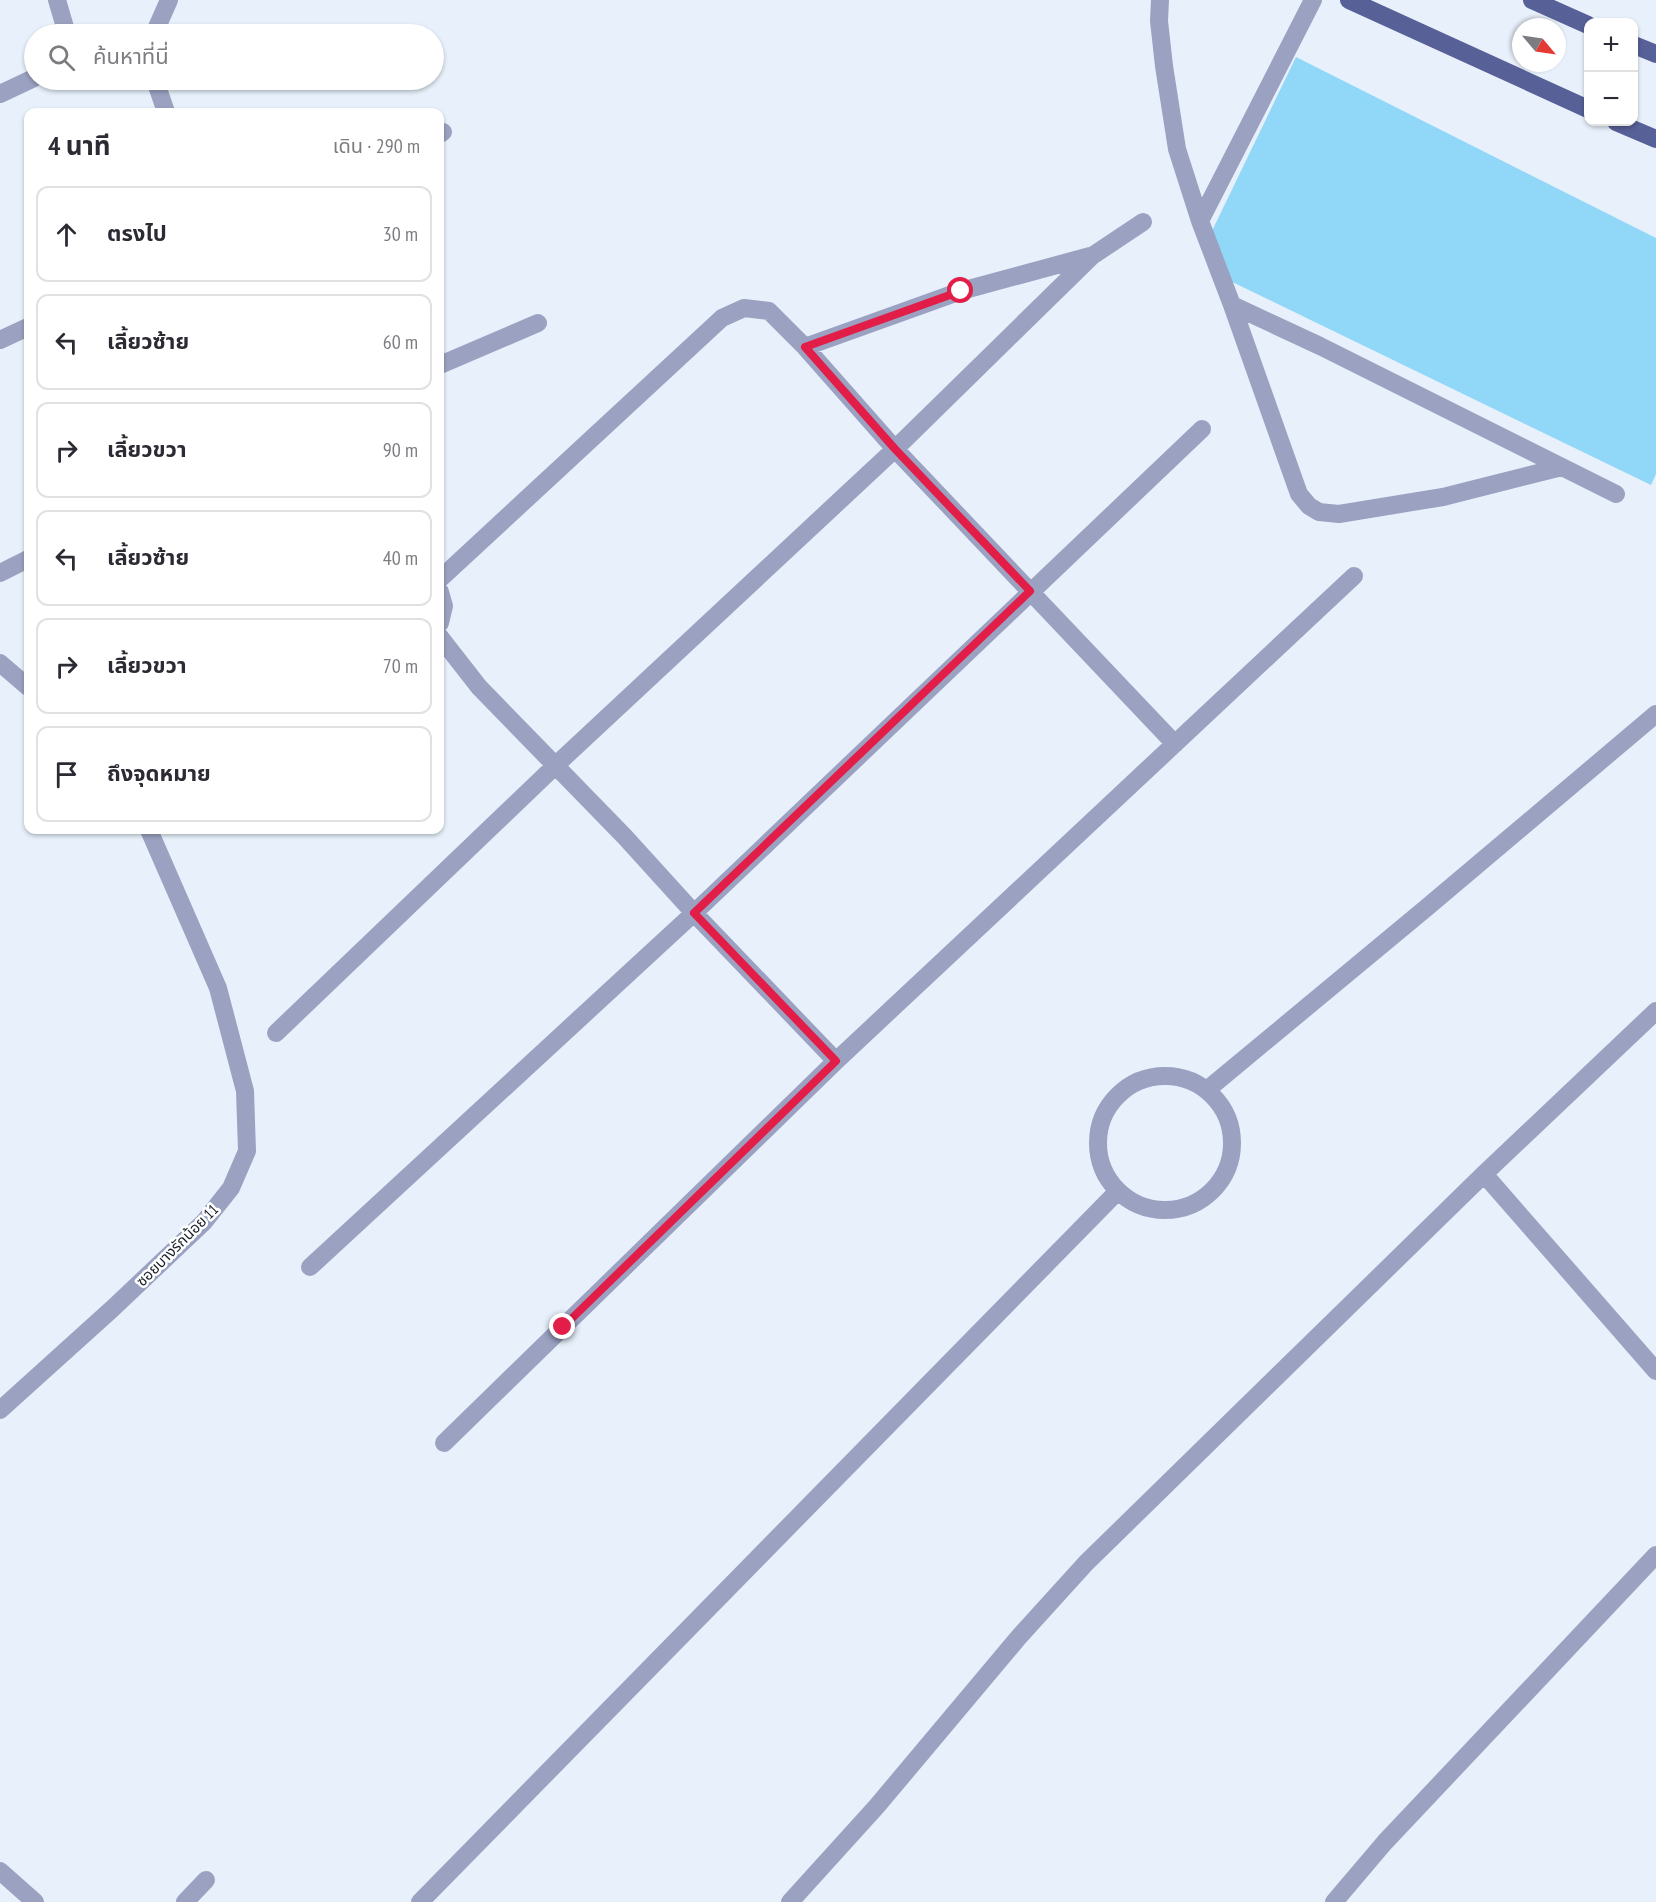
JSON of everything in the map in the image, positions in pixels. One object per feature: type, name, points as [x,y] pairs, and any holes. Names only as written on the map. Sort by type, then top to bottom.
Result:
[{"type":"main road","points":[[1349,0],[1584,107]]},
{"type":"main road","points":[[1532,0],[1584,23]]},
{"type":"main road","points":[[1638,47],[1656,54]]},
{"type":"main road","points":[[1625,126],[1656,140]]},
{"type":"street","points":[[57,0],[64,24]]},
{"type":"street","points":[[158,24],[169,0]]},
{"type":"street","points":[[1160,0],[1159,21],[1164,66],[1177,149],[1200,221],[1299,494],[1319,512],[1339,514],[1443,497],[1562,467]]},
{"type":"street","points":[[1200,221],[1313,0]]},
{"type":"street","points":[[0,94],[24,83]]},
{"type":"street","points":[[158,90],[165,108]]},
{"type":"street","points":[[276,1033],[556,765],[895,449],[1092,256],[1143,222]]},
{"type":"street","points":[[805,347],[961,291],[1092,256]]},
{"type":"street","points":[[1232,305],[1616,494]]},
{"type":"street","points":[[444,575],[722,318],[744,308],[769,311],[805,347],[895,449],[1175,744]]},
{"type":"street","points":[[444,363],[538,323]]},
{"type":"street","points":[[0,340],[24,329]]},
{"type":"street","points":[[310,1267],[694,913],[1202,429]]},
{"type":"street","points":[[0,573],[24,561]]},
{"type":"street","points":[[444,1443],[836,1061],[1354,576]]},
{"type":"street","points":[[444,642],[478,687],[556,765],[836,1061]]},
{"type":"street","points":[[0,663],[24,684]]},
{"type":"street","points":[[1208,1089],[1656,714]]},
{"type":"street","name":"ซอยบางรักน้อย 11","points":[[0,1410],[204,1222],[231,1188],[247,1151],[245,1091],[218,988],[151,834]]},
{"type":"street","points":[[790,1902],[877,1806],[1011,1647],[1086,1563],[1484,1174],[1656,1011]]},
{"type":"street","points":[[1176,1075],[1208,1089],[1230,1118],[1233,1155],[1217,1188],[1186,1209],[1149,1210],[1117,1192],[1100,1162],[1099,1128],[1114,1098],[1142,1078],[1176,1075]]},
{"type":"street","points":[[1484,1174],[1656,1371]]},
{"type":"street","points":[[420,1902],[1117,1192]]},
{"type":"street","points":[[1334,1902],[1385,1842],[1656,1555]]},
{"type":"street","points":[[0,1871],[35,1902]]},
{"type":"street","points":[[184,1902],[206,1880]]},
{"type":"building","points":[[1296,57],[1656,238],[1656,474],[1651,485],[1224,278],[1210,235]]},
{"type":"route","points":[[563,1327],[836,1061],[694,913],[1030,591],[895,449],[805,347],[961,291]]}]
